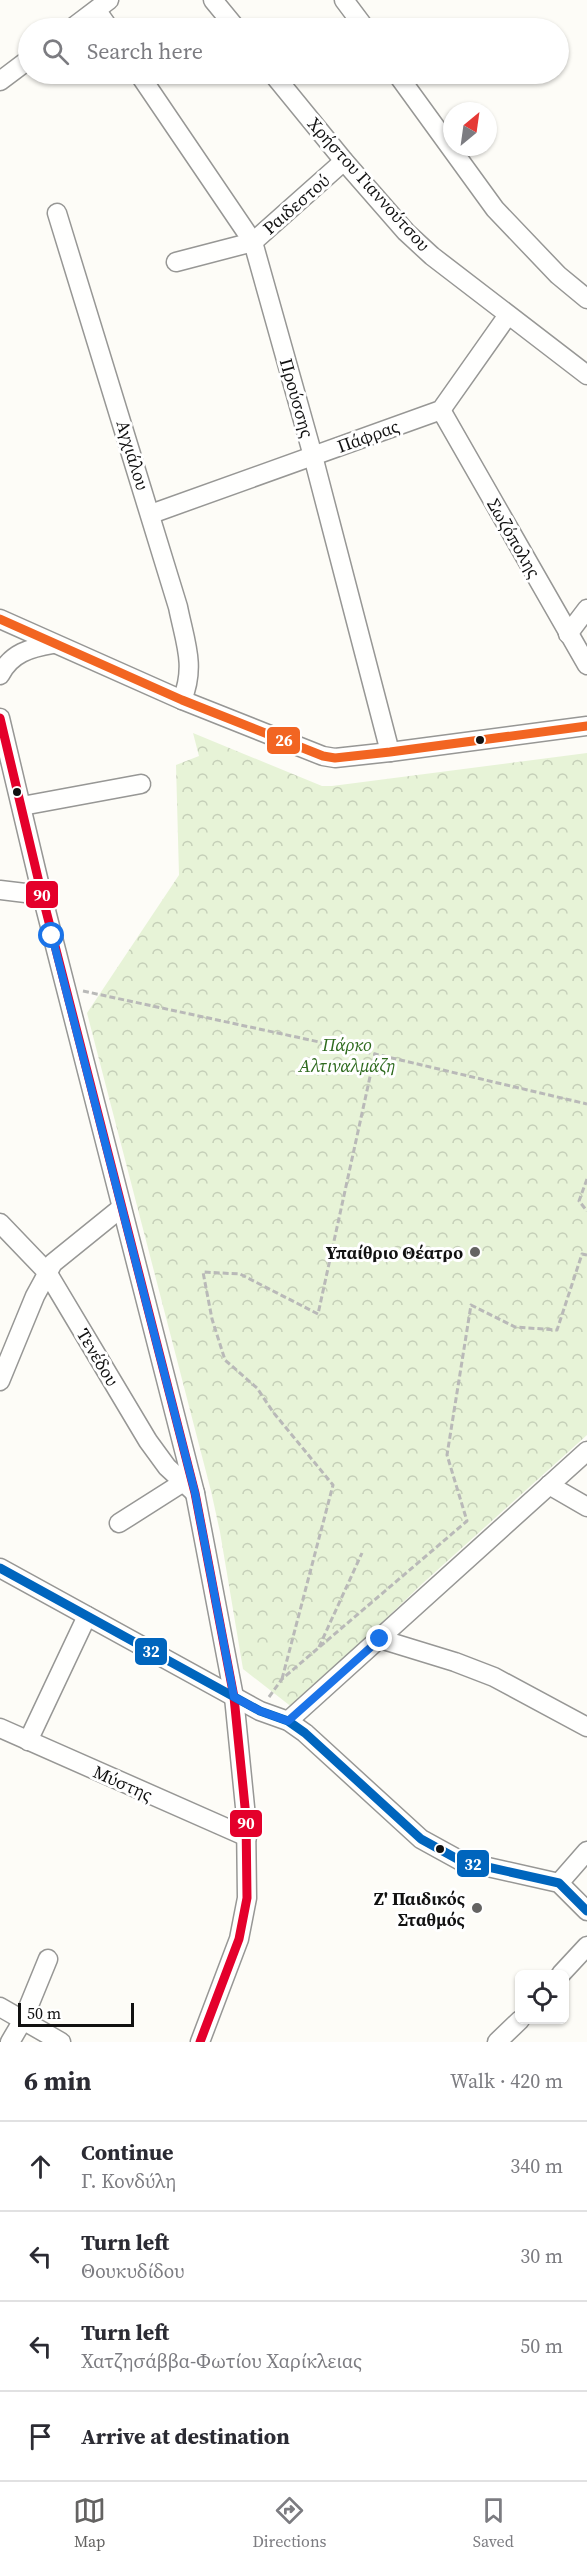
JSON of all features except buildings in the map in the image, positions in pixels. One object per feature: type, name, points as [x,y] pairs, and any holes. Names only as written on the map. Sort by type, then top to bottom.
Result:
[{"type":"street","points":[[213,0],[228,18]]},
{"type":"street","points":[[344,0],[358,18]]},
{"type":"street","points":[[85,18],[103,5]]},
{"type":"street","points":[[0,81],[18,68]]},
{"type":"street","name":"Προύσσης","points":[[146,84],[253,242],[313,456],[390,752]]},
{"type":"street","name":"Χρήστου Γιαννούτσου","points":[[281,84],[406,232],[432,255],[587,375]]},
{"type":"street","points":[[404,84],[495,209],[558,275],[587,299]]},
{"type":"street","name":"Ραιδεστού","points":[[176,262],[253,242],[344,161]]},
{"type":"street","name":"Αγχιάλου","points":[[57,213],[178,607],[189,656],[190,680],[182,700]]},
{"type":"street","points":[[441,410],[508,315]]},
{"type":"street","name":"Πάφρας","points":[[151,514],[441,410]]},
{"type":"street","name":"Σωζόπολης","points":[[441,410],[587,666]]},
{"type":"street","points":[[568,634],[587,609]]},
{"type":"street","points":[[0,619],[182,700],[323,756],[335,758],[390,752],[587,726]]},
{"type":"street","points":[[0,626],[53,644]]},
{"type":"street","points":[[0,675],[8,662],[16,655],[36,647],[53,644]]},
{"type":"street","points":[[0,719],[188,1488],[234,1697],[247,1837],[248,1888],[242,1927],[200,2042]]},
{"type":"street","points":[[22,806],[141,784]]},
{"type":"street","points":[[0,890],[42,895]]},
{"type":"street","points":[[0,1381],[47,1272],[58,1258],[121,1208]]},
{"type":"street","name":"Τενέδου","points":[[0,1223],[47,1272],[148,1441],[167,1467],[188,1488]]},
{"type":"street","points":[[288,1721],[587,1451]]},
{"type":"street","points":[[549,1485],[587,1507]]},
{"type":"street","points":[[118,1523],[188,1488]]},
{"type":"street","points":[[0,1568],[260,1711],[288,1721],[306,1733],[421,1839],[440,1852],[460,1861],[559,1883],[587,1911]]},
{"type":"street","points":[[28,1742],[87,1616]]},
{"type":"street","points":[[380,1639],[486,1674],[587,1727]]},
{"type":"street","name":"Μύστης","points":[[0,1728],[247,1837]]},
{"type":"street","points":[[559,1883],[587,1851]]},
{"type":"street","points":[[565,1970],[587,1946]]},
{"type":"street","points":[[10,2042],[48,1959]]},
{"type":"street","points":[[0,2007],[61,2042]]},
{"type":"street","points":[[501,2041],[516,2024]]},
{"type":"path","points":[[65,987],[375,1054],[587,1104]]},
{"type":"path","points":[[282,1679],[333,1485],[273,1412],[257,1388],[225,1360],[212,1318],[203,1272],[240,1274],[318,1314],[375,1054]]},
{"type":"path","points":[[587,1179],[579,1201],[587,1211]]},
{"type":"path","points":[[260,1711],[282,1679],[467,1521],[447,1455],[471,1305],[515,1327],[557,1330],[582,1254],[587,1255]]},
{"type":"path","points":[[318,1648],[362,1553]]},
{"type":"green space","name":"Πάρκο Αλτιναλμάζη","points":[[193,733],[322,786],[587,753],[587,1435],[423,1583],[293,1708],[243,1669],[211,1491],[87,1013],[179,875],[176,765],[199,756]]},
{"type":"transit line","name":"26","points":[[0,619],[182,700],[323,756],[335,758],[390,752],[587,726]]},
{"type":"transit line","name":"90","points":[[0,718],[42,895],[195,1493],[234,1697],[246,1817],[247,1898],[239,1939],[200,2042]]},
{"type":"transit line","name":"32","points":[[0,1568],[260,1711],[288,1721],[305,1733],[421,1839],[461,1861],[559,1883],[587,1911]]},
{"type":"place","name":"Υπαίθριο Θέατρο","points":[[475,1252]]},
{"type":"place","name":"Ζ' Παιδικός Σταθμός","points":[[477,1908]]},
{"type":"route","points":[[52,936],[195,1493],[234,1697],[260,1711],[288,1721],[380,1639]]}]
